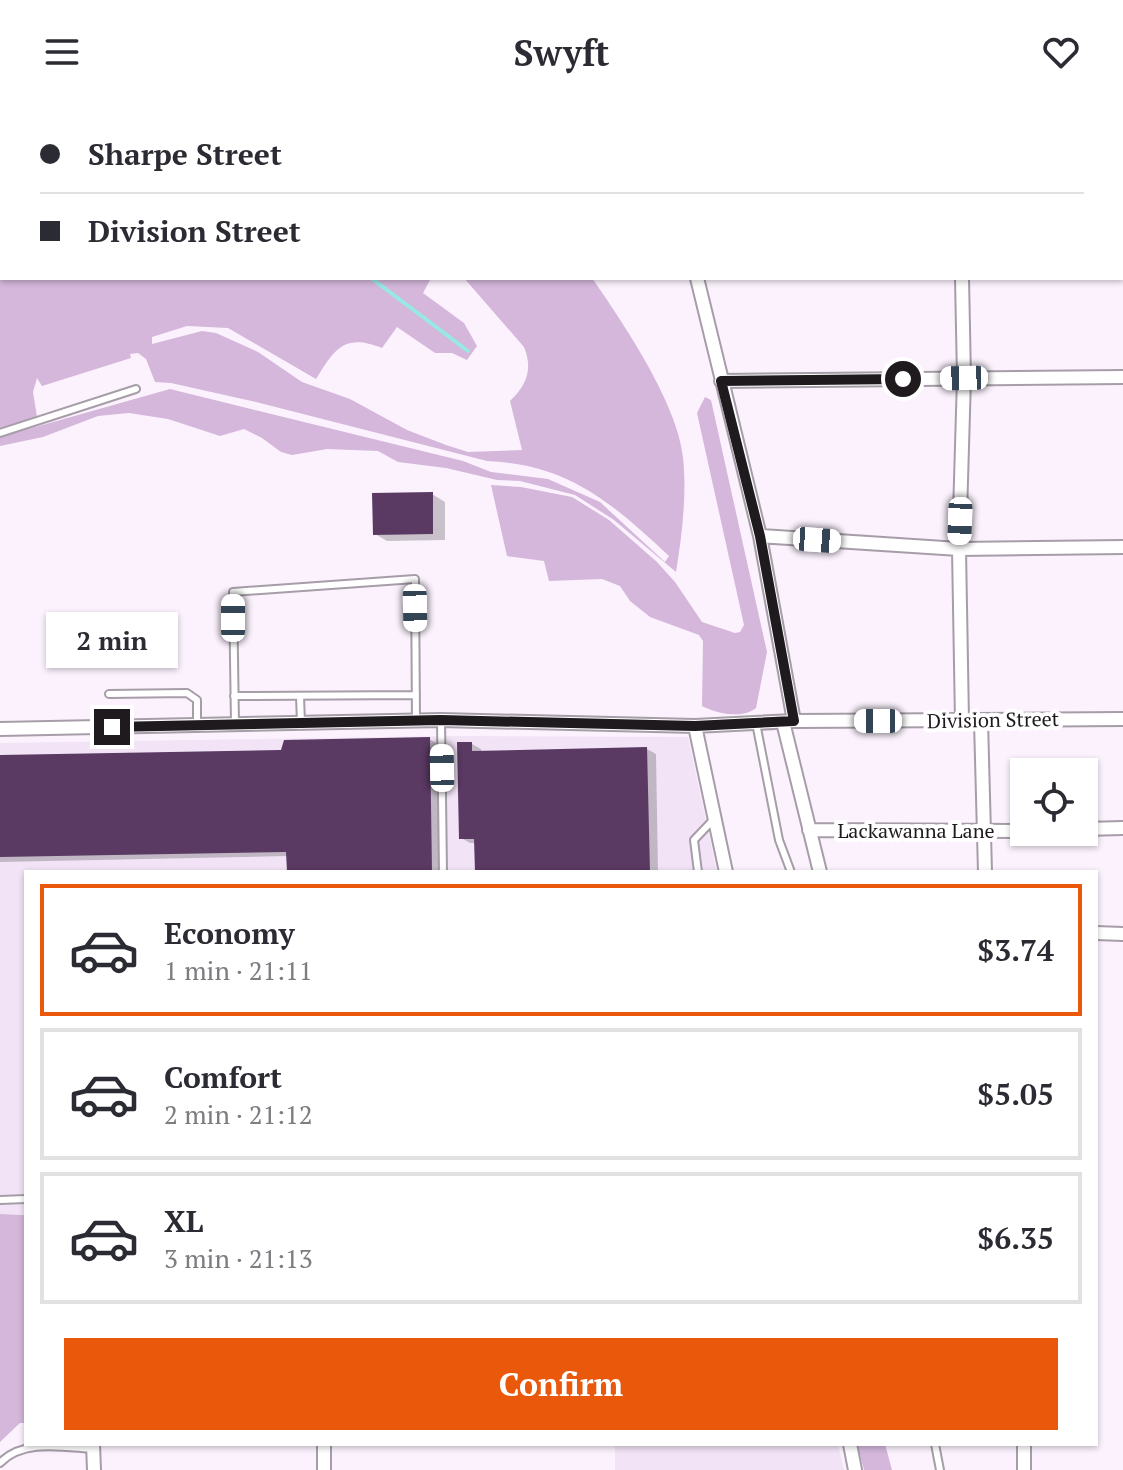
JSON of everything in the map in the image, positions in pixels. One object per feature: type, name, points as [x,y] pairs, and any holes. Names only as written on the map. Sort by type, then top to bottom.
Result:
[{"type":"street","points":[[697,280],[760,536],[788,721],[819,870]]},
{"type":"street","points":[[962,280],[964,378],[959,549],[962,721]]},
{"type":"street","points":[[721,381],[1123,377]]},
{"type":"street","points":[[760,536],[959,549],[1123,547]]},
{"type":"street","name":"Division Street","points":[[0,729],[416,720],[695,726],[788,721],[1123,719]]},
{"type":"street","points":[[981,721],[985,870]]},
{"type":"street","points":[[695,726],[726,870]]},
{"type":"street","points":[[1098,829],[1123,828]]},
{"type":"street","name":"Lackawanna Lane","points":[[809,830],[1010,831]]},
{"type":"street","points":[[1098,933],[1123,934]]},
{"type":"street","points":[[93,1446],[94,1470]]},
{"type":"street","points":[[324,1446],[324,1470]]},
{"type":"street","points":[[850,1446],[855,1470]]},
{"type":"street","points":[[1024,1446],[1024,1470]]},
{"type":"lane","points":[[0,433],[136,389]]},
{"type":"lane","points":[[235,724],[233,592],[415,579],[416,720]]},
{"type":"lane","points":[[109,694],[187,693],[197,700],[197,725]]},
{"type":"lane","points":[[234,696],[416,695]]},
{"type":"lane","points":[[300,696],[301,723]]},
{"type":"lane","points":[[441,720],[443,870]]},
{"type":"lane","points":[[756,723],[779,840],[790,870]]},
{"type":"lane","points":[[698,870],[694,840],[714,819]]},
{"type":"lane","points":[[0,1200],[24,1199]]},
{"type":"lane","points":[[0,1463],[8,1455],[24,1448],[93,1446]]},
{"type":"lane","points":[[935,1446],[940,1470]]},
{"type":"shaded area","points":[[0,280],[430,280],[423,293],[464,323],[477,346],[467,360],[452,353],[435,353],[397,327],[382,348],[358,342],[342,347],[329,359],[316,379],[228,328],[187,326],[152,337],[152,344],[202,331],[216,333],[258,352],[302,382],[350,399],[407,430],[446,445],[468,452],[522,450],[510,401],[527,376],[528,362],[524,347],[466,280],[593,280],[647,364],[679,435],[684,486],[676,572],[614,520],[575,495],[520,481],[497,480],[446,468],[398,462],[378,451],[327,449],[292,455],[281,452],[244,429],[220,436],[168,419],[129,413],[98,416],[43,437],[0,446],[0,437],[170,389],[463,461],[491,472],[548,479],[600,502],[665,562],[669,556],[607,503],[565,478],[256,402],[155,382],[146,359],[138,353],[130,354],[131,358],[42,386],[37,378],[33,392],[37,417],[0,428]]},
{"type":"shaded area","points":[[705,397],[711,400],[767,652],[756,708],[737,714],[702,706],[703,641],[699,635],[650,617],[630,601],[620,586],[602,579],[549,581],[544,561],[507,556],[491,485],[521,487],[572,497],[609,520],[657,562],[702,622],[740,632],[744,625],[697,413]]},
{"type":"shaded area","points":[[451,736],[688,737],[717,870],[24,870],[24,1214],[0,1214],[0,743]]},
{"type":"shaded area","points":[[0,1214],[24,1215],[24,1423],[20,1423],[0,1442]]},
{"type":"shaded area","points":[[615,1446],[838,1446],[844,1470],[615,1470]]},
{"type":"shaded area","points":[[858,1446],[886,1446],[892,1470],[864,1470]]},
{"type":"building","points":[[433,492],[433,534],[373,535],[372,493]]},
{"type":"building","points":[[430,737],[432,870],[287,870],[286,852],[0,857],[0,755],[281,750],[284,740]]},
{"type":"building","points":[[457,742],[472,742],[472,751],[647,747],[650,870],[475,870],[474,839],[459,839]]},
{"type":"waterway","points":[[374,280],[468,351]]},
{"type":"route","points":[[112,727],[441,720],[695,726],[794,721],[760,536],[721,381],[903,379]]}]
